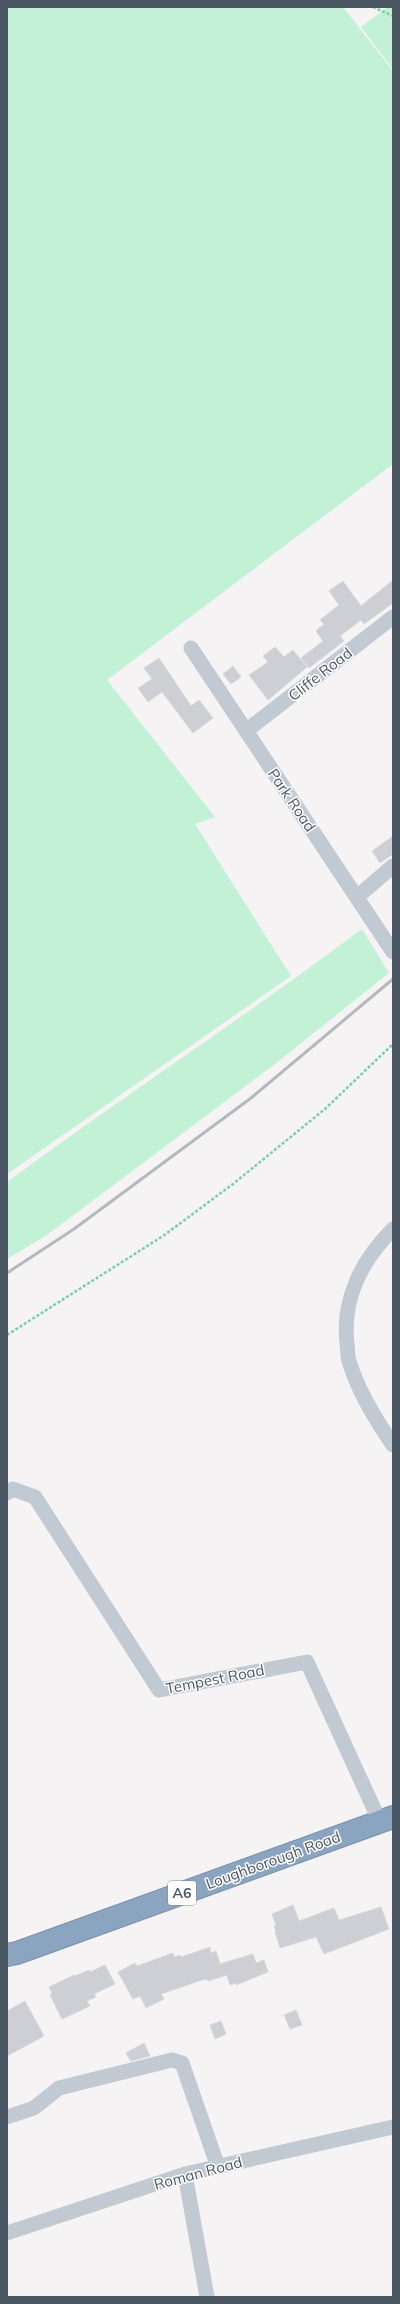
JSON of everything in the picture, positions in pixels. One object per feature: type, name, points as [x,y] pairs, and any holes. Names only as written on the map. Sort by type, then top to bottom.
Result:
[{"type":"highway","name":"Loughborough Road","points":[[10,1957],[386,1819]]},
{"type":"street","name":"Cliffe Road","points":[[246,731],[393,616]]},
{"type":"street","name":"Park Road","points":[[191,648],[393,952]]},
{"type":"street","points":[[361,904],[393,866]]},
{"type":"street","points":[[393,1229],[376,1246],[360,1272],[349,1297],[345,1329],[349,1364],[373,1415],[393,1445]]},
{"type":"street","name":"Tempest Road","points":[[7,1493],[13,1489],[35,1497],[159,1690],[307,1662],[386,1819]]},
{"type":"street","points":[[7,2117],[34,2108],[58,2088],[172,2060],[182,2063],[218,2167]]},
{"type":"street","name":"Roman Road","points":[[7,2233],[185,2174],[393,2126]]},
{"type":"street","points":[[185,2174],[207,2297]]},
{"type":"path","points":[[373,7],[393,16]]},
{"type":"path","points":[[7,1335],[163,1236],[233,1184],[325,1108],[393,1044]]},
{"type":"green space","points":[[7,7],[343,7],[393,71],[393,464],[107,680],[215,817],[195,824],[291,976],[7,1174]]},
{"type":"green space","points":[[387,7],[393,7],[393,69],[361,27]]},
{"type":"green space","points":[[362,929],[389,973],[275,1064],[47,1235],[7,1259],[7,1182]]},
{"type":"building","points":[[393,580],[393,603],[364,624],[361,620],[340,636],[344,641],[309,668],[301,658],[323,641],[316,631],[324,624],[320,620],[339,605],[329,591],[343,581],[361,606]]},
{"type":"building","points":[[275,647],[284,657],[293,650],[307,667],[268,700],[249,675],[268,662],[263,656]]},
{"type":"building","points":[[159,658],[191,706],[199,700],[213,718],[193,733],[162,692],[148,702],[138,688],[152,679],[144,668]]},
{"type":"building","points":[[233,666],[241,677],[231,684],[223,674]]},
{"type":"building","points":[[393,836],[393,854],[380,863],[372,851]]},
{"type":"building","points":[[293,1905],[299,1921],[334,1908],[339,1920],[381,1907],[389,1929],[324,1954],[316,1937],[280,1948],[275,1932],[274,1926],[276,1925],[272,1914]]},
{"type":"building","points":[[210,1947],[211,1953],[216,1951],[220,1964],[253,1954],[256,1963],[264,1960],[268,1972],[236,1985],[236,1983],[230,1985],[227,1975],[208,1981],[207,1979],[199,1981],[161,1994],[164,1999],[146,2008],[140,1996],[133,1999],[118,1972],[135,1963],[137,1966],[173,1953],[174,1957],[180,1955],[181,1957]]},
{"type":"building","points":[[105,1965],[115,1984],[94,1994],[96,1997],[87,2001],[90,2006],[62,2019],[50,1995],[52,1994],[49,1987],[74,1975],[75,1976],[89,1970],[90,1972]]},
{"type":"building","points":[[25,2001],[44,2036],[7,2056],[7,2011]]},
{"type":"building","points":[[296,2010],[302,2025],[290,2029],[284,2015]]},
{"type":"building","points":[[221,2021],[226,2034],[215,2039],[210,2025]]},
{"type":"building","points":[[144,2043],[150,2056],[131,2061],[126,2053]]},
{"type":"railway","points":[[7,1273],[74,1229],[251,1098],[393,979]]}]
